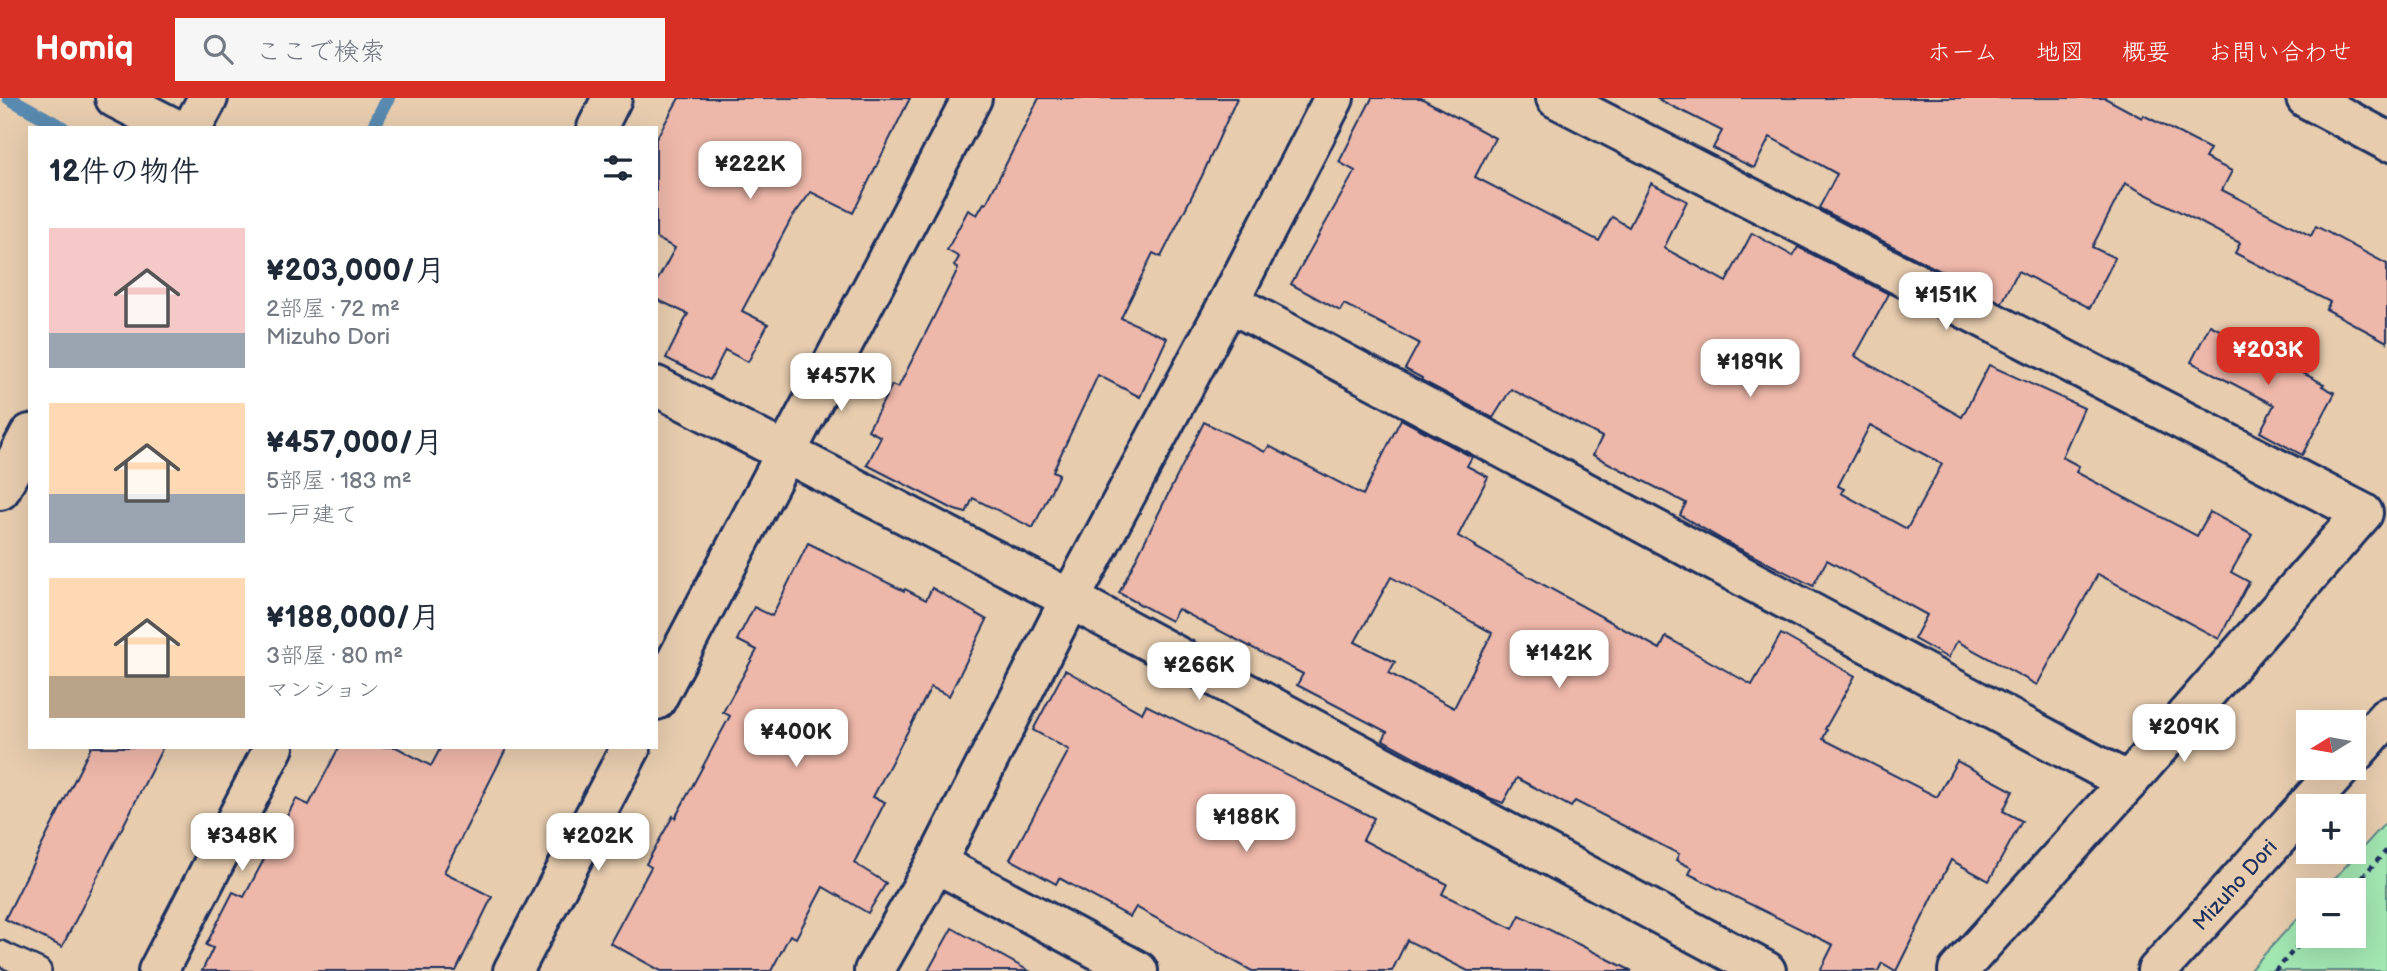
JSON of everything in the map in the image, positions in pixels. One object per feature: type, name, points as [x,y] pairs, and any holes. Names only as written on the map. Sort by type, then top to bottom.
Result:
[{"type":"street","points":[[115,98],[170,126]]},
{"type":"street","points":[[193,126],[208,98]]},
{"type":"street","points":[[598,126],[612,98]]},
{"type":"street","points":[[658,696],[972,98]]},
{"type":"street","points":[[874,971],[936,863],[1070,599],[1229,303],[1334,98]]},
{"type":"street","points":[[1556,98],[2363,513],[2129,782],[1958,971]]},
{"type":"street","points":[[2306,98],[2387,141]]},
{"type":"street","points":[[1229,303],[2129,782]]},
{"type":"street","points":[[658,387],[1070,599],[1766,971]]},
{"type":"street","points":[[0,490],[28,438]]},
{"type":"street","points":[[2366,741],[2387,717]]},
{"type":"street","points":[[158,971],[273,749]]},
{"type":"street","points":[[513,971],[630,749]]},
{"type":"street","name":"Mizuho Dori","points":[[2157,971],[2330,780]]},
{"type":"street","points":[[936,863],[1138,971]]},
{"type":"lane","points":[[0,953],[39,971]]},
{"type":"path","points":[[2361,878],[2387,850]]},
{"type":"path","points":[[2275,971],[2296,948]]},
{"type":"green space","points":[[2387,821],[2387,971],[2249,971],[2296,920],[2296,948],[2366,948],[2366,878],[2335,878],[2348,864],[2366,864],[2366,844]]},
{"type":"building","points":[[679,98],[910,98],[853,213],[811,192],[791,219],[742,311],[768,324],[748,362],[725,350],[710,380],[666,358],[688,314],[658,300],[658,279],[675,248],[658,239],[658,135]]},
{"type":"building","points":[[1039,98],[1237,98],[1161,257],[1153,253],[1121,318],[1167,338],[1140,397],[1098,375],[1053,471],[1059,474],[1033,528],[973,498],[966,513],[955,510],[867,465],[881,437],[868,430],[892,385],[898,388],[958,269],[954,266],[959,257],[947,250],[968,210],[977,215],[984,203],[986,204]]},
{"type":"building","points":[[1372,98],[1421,98],[1495,138],[1475,177],[1599,241],[1612,217],[1629,227],[1651,183],[1687,201],[1664,248],[1726,282],[1752,233],[1793,256],[1798,247],[1889,294],[1855,356],[1962,417],[1989,365],[2084,408],[2062,457],[2079,466],[2076,472],[2197,536],[2210,512],[2252,535],[2231,572],[2249,582],[2219,639],[2098,574],[2037,685],[1957,641],[1948,658],[1914,639],[1927,615],[1827,560],[1813,586],[1728,543],[1680,515],[1686,503],[1593,455],[1602,437],[1511,389],[1493,418],[1405,369],[1419,343],[1344,304],[1340,311],[1291,284],[1355,171],[1339,162]],"holes":[[[1870,425],[1942,464],[1907,529],[1841,493],[1844,489],[1838,486]]]},
{"type":"building","points":[[1656,98],[2105,98],[2210,149],[2205,158],[2232,171],[2222,190],[2311,236],[2316,226],[2387,264],[2387,342],[2326,309],[2330,302],[2235,253],[2240,243],[2125,183],[2092,247],[2115,258],[2090,308],[2018,271],[2002,303],[1819,208],[1837,174],[1770,137],[1754,168],[1713,148],[1722,131]]},
{"type":"building","points":[[2210,325],[2324,384],[2322,386],[2335,393],[2302,455],[2260,432],[2274,405],[2191,362]]},
{"type":"building","points":[[1401,419],[1472,457],[1467,466],[1488,477],[1458,536],[1475,547],[1660,649],[1666,637],[1752,685],[1781,634],[1855,676],[1825,729],[1827,730],[1823,739],[1937,797],[1957,761],[2013,791],[2003,811],[2022,821],[1989,881],[1951,860],[1896,971],[1882,963],[1878,971],[1820,971],[1833,945],[1689,874],[1692,868],[1676,860],[1679,854],[1575,801],[1571,807],[1517,778],[1503,803],[1490,798],[1383,740],[1387,732],[1297,685],[1303,674],[1178,609],[1171,621],[1119,593],[1204,422],[1265,452],[1269,446],[1363,495]],"holes":[[[1391,577],[1492,633],[1454,708],[1389,673],[1395,662],[1355,642]]]},
{"type":"building","points":[[808,543],[926,600],[932,588],[987,620],[949,696],[931,687],[873,797],[885,802],[854,863],[886,883],[868,913],[823,887],[796,938],[790,935],[771,971],[661,971],[610,943],[651,867],[646,864],[673,816],[675,818],[730,716],[723,712],[757,650],[737,640],[754,607],[772,616]]},
{"type":"building","points":[[1065,670],[1142,713],[1146,705],[1374,818],[1363,840],[1447,884],[1442,894],[1513,929],[1520,915],[1632,971],[1468,971],[1407,940],[1392,971],[1252,971],[1136,907],[1130,917],[1059,878],[1056,884],[1010,859],[1069,750],[1033,730]]},
{"type":"building","points":[[90,749],[162,749],[62,947],[5,919]]},
{"type":"building","points":[[338,749],[400,749],[431,766],[440,749],[506,749],[444,872],[492,897],[456,971],[202,971],[213,948],[206,945],[233,892],[244,897],[296,799],[309,805]]},
{"type":"building","points":[[952,928],[1029,971],[928,971]]},
{"type":"waterway","points":[[9,98],[59,126]]},
{"type":"waterway","points":[[374,126],[388,98]]}]
